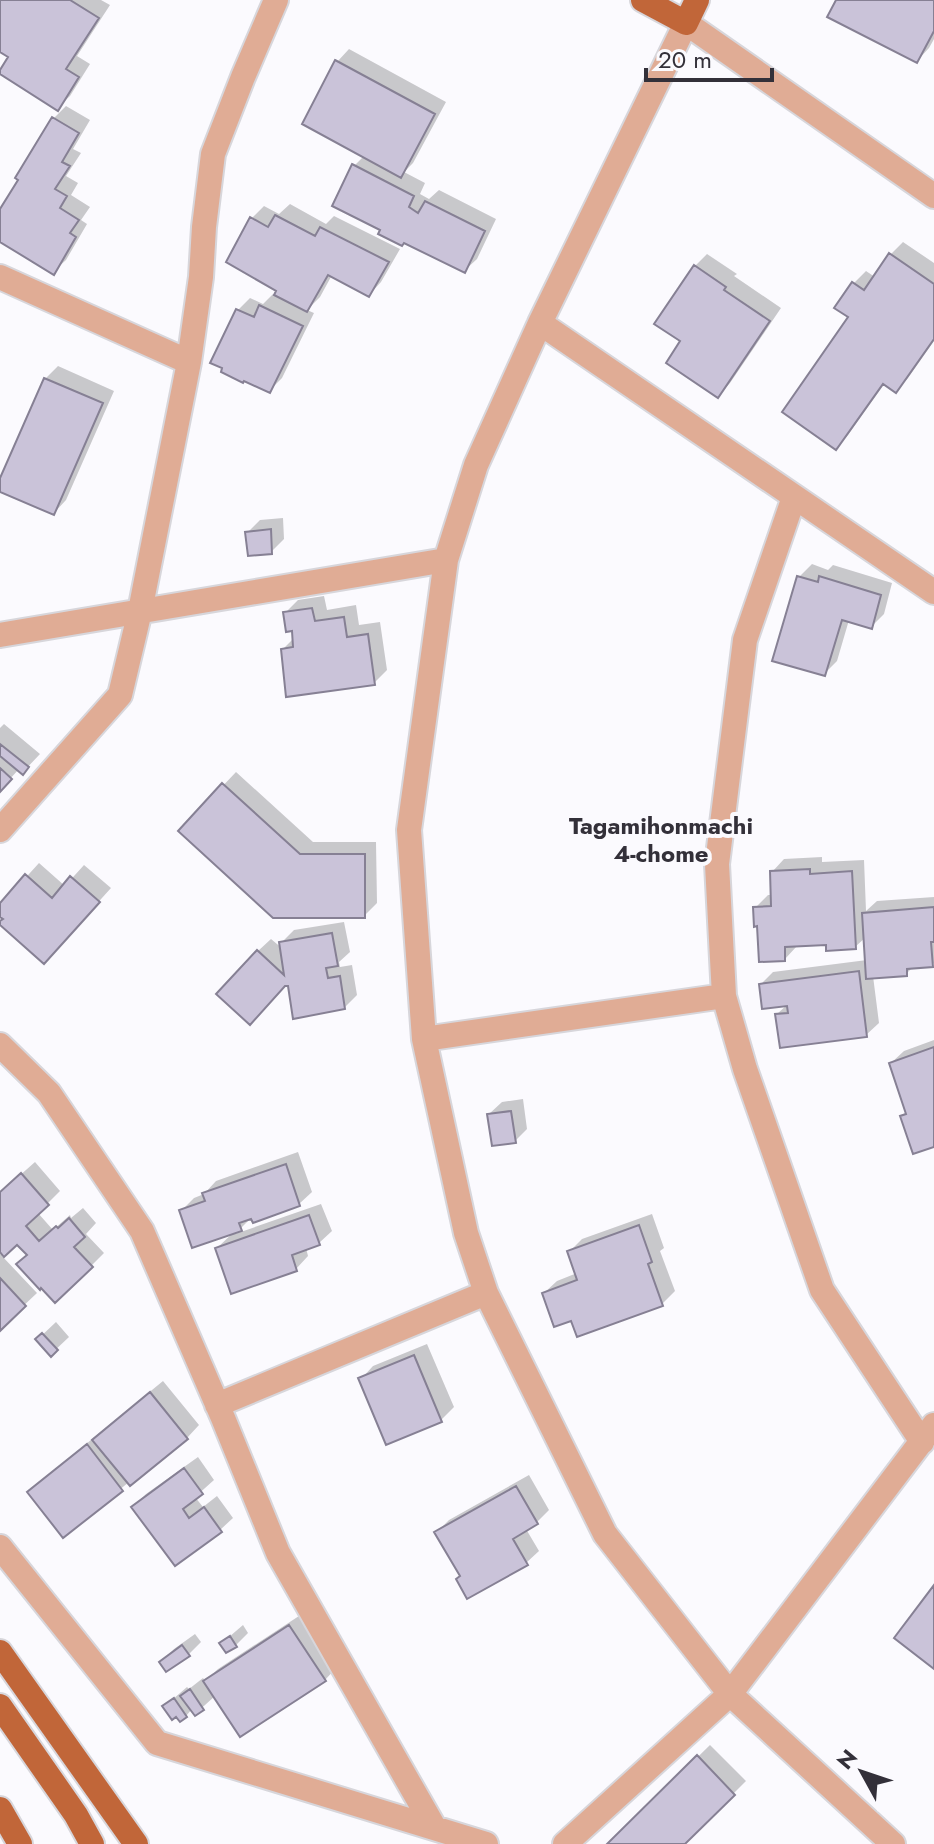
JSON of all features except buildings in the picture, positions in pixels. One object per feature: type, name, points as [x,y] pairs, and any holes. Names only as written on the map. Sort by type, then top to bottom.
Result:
[{"type":"main road","points":[[643,0],[686,23],[697,0]]},
{"type":"main road","points":[[0,1652],[132,1838]]},
{"type":"main road","points":[[0,1706],[76,1815],[92,1844]]},
{"type":"main road","points":[[0,1809],[20,1844]]},
{"type":"street","points":[[0,830],[120,695],[140,611],[189,362],[213,154],[276,0]]},
{"type":"street","points":[[893,1844],[730,1694],[605,1534],[486,1293],[466,1233],[424,1039],[409,830],[446,560],[476,465],[540,323],[686,23],[934,196]]},
{"type":"street","points":[[0,277],[189,362]]},
{"type":"street","points":[[540,323],[934,592]]},
{"type":"street","points":[[565,1844],[730,1694],[928,1434],[822,1290],[745,1069],[724,996],[717,864],[745,640],[794,497]]},
{"type":"street","points":[[0,635],[446,560]]},
{"type":"street","points":[[424,1039],[724,996]]},
{"type":"street","points":[[0,1045],[49,1093],[142,1231],[278,1553],[434,1827]]},
{"type":"street","points":[[217,1405],[486,1293]]},
{"type":"street","points":[[0,1547],[157,1743],[486,1844]]},
{"type":"district","name":"Tagamihonmachi 4-chome","points":[[661,839]]}]
